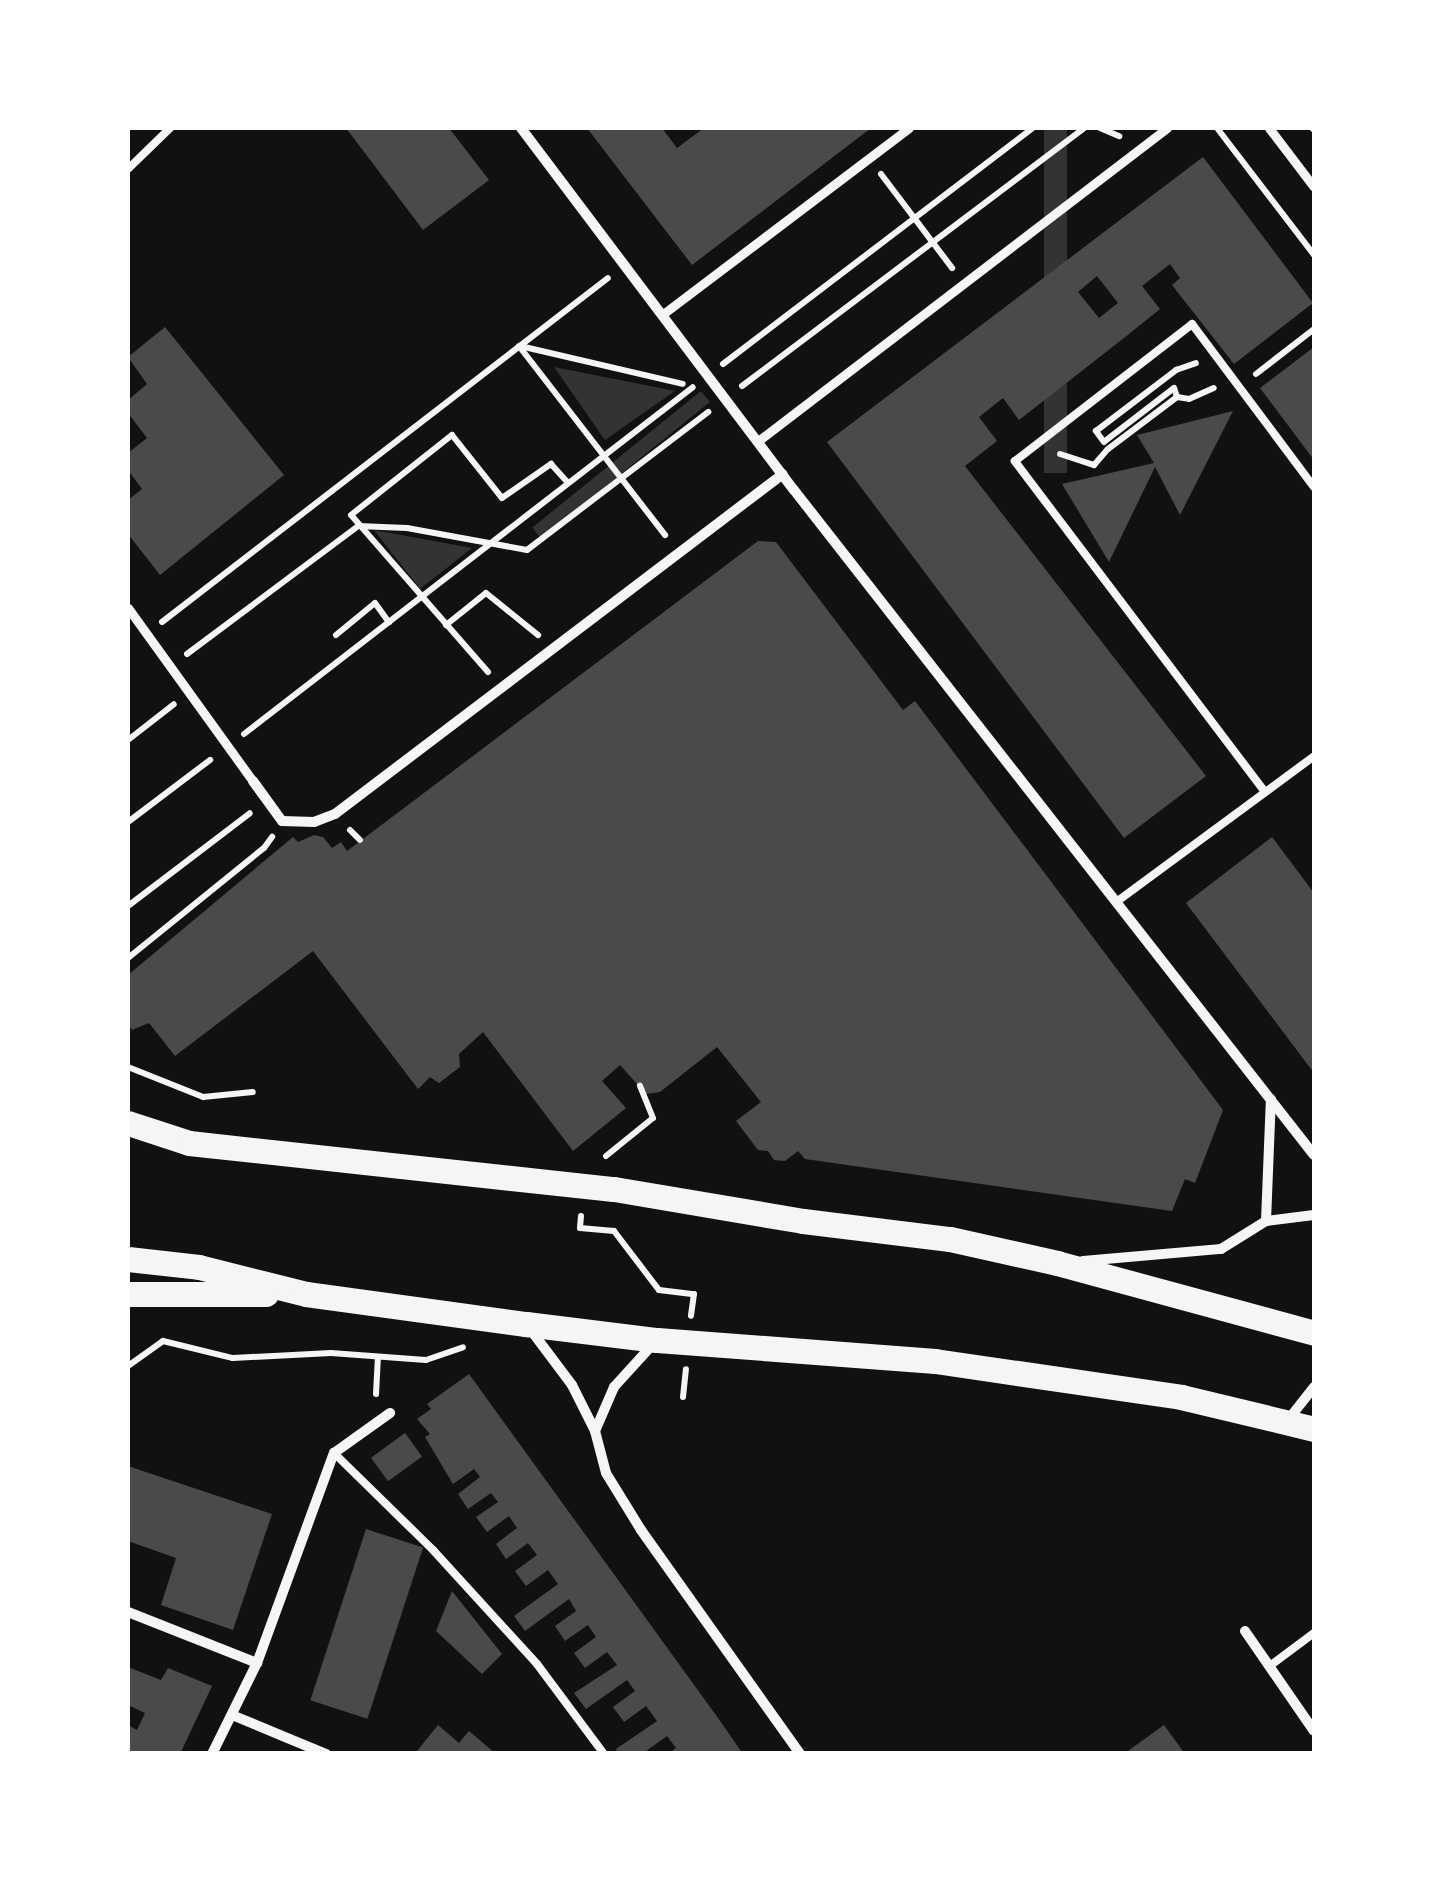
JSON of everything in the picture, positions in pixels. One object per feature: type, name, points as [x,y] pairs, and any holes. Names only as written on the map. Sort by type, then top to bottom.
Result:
[{"type":"main road","points":[[128,1124],[190,1143],[286,1150],[584,1186],[950,1239],[1058,1263],[1314,1332]]},
{"type":"main road","points":[[128,1259],[199,1267],[306,1294],[526,1324],[657,1340],[935,1361],[1180,1396],[1314,1429]]},
{"type":"main road","points":[[128,1294],[306,1294]]},
{"type":"street","points":[[522,128],[783,474],[1120,900],[1314,1155]]},
{"type":"street","points":[[662,314],[909,128]]},
{"type":"street","points":[[758,441],[1168,128]]},
{"type":"street","points":[[1269,128],[1314,187]]},
{"type":"street","points":[[128,608],[282,820],[314,822],[336,814],[783,474]]},
{"type":"street","points":[[1266,1221],[1271,1098]]},
{"type":"street","points":[[1058,1263],[1221,1249],[1266,1221],[1314,1216]]},
{"type":"street","points":[[526,1324],[572,1385],[595,1431],[606,1473],[641,1530],[800,1754]]},
{"type":"street","points":[[595,1431],[614,1387],[657,1340]]},
{"type":"street","points":[[1288,1420],[1314,1386]]},
{"type":"street","points":[[212,1754],[257,1663],[334,1454],[390,1413]]},
{"type":"street","points":[[128,1612],[257,1663]]},
{"type":"street","points":[[1246,1631],[1314,1731]]},
{"type":"street","points":[[232,1716],[326,1754]]},
{"type":"lane","points":[[128,169],[170,128]]},
{"type":"lane","points":[[1265,792],[1015,460],[1192,324],[1314,487]]},
{"type":"lane","points":[[1120,900],[1314,756]]},
{"type":"lane","points":[[334,1454],[433,1550],[537,1664],[604,1754]]},
{"type":"lane","points":[[1271,1665],[1314,1633]]},
{"type":"path","points":[[128,822],[1033,128]]},
{"type":"path","points":[[170,667],[358,526],[407,528],[527,550],[1084,128]]},
{"type":"path","points":[[1217,128],[1314,254]]},
{"type":"path","points":[[868,157],[964,283]]},
{"type":"path","points":[[146,634],[624,265]]},
{"type":"path","points":[[1240,386],[1314,329]]},
{"type":"path","points":[[519,346],[694,386]]},
{"type":"path","points":[[519,346],[678,552]]},
{"type":"path","points":[[1177,397],[1174,388],[1104,442],[1096,431],[1176,370],[1216,356]]},
{"type":"path","points":[[1044,438],[1059,454],[1094,465],[1177,397],[1189,398],[1226,383]]},
{"type":"path","points":[[488,673],[351,515],[452,435],[502,498],[551,464],[568,483]]},
{"type":"path","points":[[446,625],[486,593],[536,632]]},
{"type":"path","points":[[336,635],[375,603],[390,622]]},
{"type":"path","points":[[128,740],[189,693]]},
{"type":"path","points":[[128,906],[268,800]]},
{"type":"path","points":[[128,958],[264,848],[282,820]]},
{"type":"path","points":[[128,1067],[202,1097],[252,1092]]},
{"type":"path","points":[[640,1085],[653,1118],[598,1162],[584,1186],[580,1228],[614,1231],[659,1290],[694,1294],[683,1397]]},
{"type":"path","points":[[128,1366],[163,1341],[233,1358],[331,1353],[426,1360],[476,1342]]},
{"type":"shaded area","points":[[1044,128],[1067,128],[1067,473],[1044,473]]},
{"type":"shaded area","points":[[554,367],[675,391],[605,440]]},
{"type":"shaded area","points":[[701,391],[710,402],[541,538],[532,528]]},
{"type":"shaded area","points":[[374,530],[472,548],[420,589]]},
{"type":"building","points":[[346,128],[449,128],[489,180],[423,230]]},
{"type":"building","points":[[587,128],[662,128],[677,148],[704,128],[871,128],[692,265]]},
{"type":"building","points":[[1203,157],[1313,303],[1234,364],[1172,285],[1180,278],[1170,264],[1142,286],[1160,309],[1129,334],[1019,420],[1003,398],[979,417],[997,441],[965,466],[1206,776],[1124,838],[827,442]],"holes":[[[1097,276],[1118,303],[1099,318],[1078,292]]]},
{"type":"building","points":[[165,327],[284,475],[160,575],[128,534],[128,500],[142,489],[128,470],[128,453],[147,438],[128,413],[128,400],[147,384],[128,357]]},
{"type":"building","points":[[1314,347],[1314,460],[1260,388]]},
{"type":"building","points":[[1233,411],[1180,515],[1155,467],[1109,562],[1062,484],[1154,463],[1137,435]]},
{"type":"building","points":[[758,541],[776,542],[903,710],[915,701],[1223,1110],[1195,1183],[1185,1179],[1172,1211],[805,1159],[798,1151],[785,1161],[774,1160],[768,1151],[758,1150],[736,1121],[761,1102],[717,1047],[660,1092],[646,1094],[620,1065],[602,1081],[626,1108],[573,1151],[483,1032],[459,1054],[460,1067],[439,1083],[430,1077],[418,1089],[313,951],[175,1056],[149,1023],[132,1030],[128,1024],[128,975],[293,837],[298,842],[314,835],[323,837],[332,848],[341,842],[347,851]]},
{"type":"building","points":[[1272,837],[1314,893],[1314,1073],[1186,903]]},
{"type":"building","points":[[469,1374],[743,1754],[668,1754],[676,1748],[667,1736],[642,1754],[619,1754],[616,1749],[657,1721],[646,1706],[624,1722],[613,1707],[635,1691],[627,1680],[586,1709],[574,1693],[617,1665],[607,1652],[585,1668],[574,1653],[596,1637],[588,1625],[565,1641],[555,1626],[576,1611],[569,1599],[525,1631],[514,1616],[558,1584],[548,1570],[526,1586],[515,1571],[537,1555],[528,1543],[506,1559],[496,1544],[517,1528],[509,1516],[487,1532],[476,1517],[498,1502],[491,1493],[468,1509],[458,1494],[480,1477],[474,1469],[453,1484],[425,1437],[430,1434],[417,1419],[431,1409],[427,1404]]},
{"type":"building","points":[[405,1433],[422,1456],[388,1481],[371,1458]]},
{"type":"building","points":[[128,1466],[272,1514],[233,1630],[161,1605],[176,1558],[128,1541]]},
{"type":"building","points":[[366,1529],[423,1548],[367,1719],[310,1700]]},
{"type":"building","points":[[452,1591],[502,1654],[482,1674],[436,1631]]},
{"type":"building","points":[[128,1667],[161,1680],[168,1668],[212,1686],[180,1754],[128,1754],[128,1725],[137,1730],[145,1713],[128,1705]]},
{"type":"building","points":[[438,1725],[459,1743],[469,1731],[496,1754],[420,1754],[417,1751]]},
{"type":"building","points":[[1164,1725],[1185,1754],[1124,1754],[1139,1743]]}]
